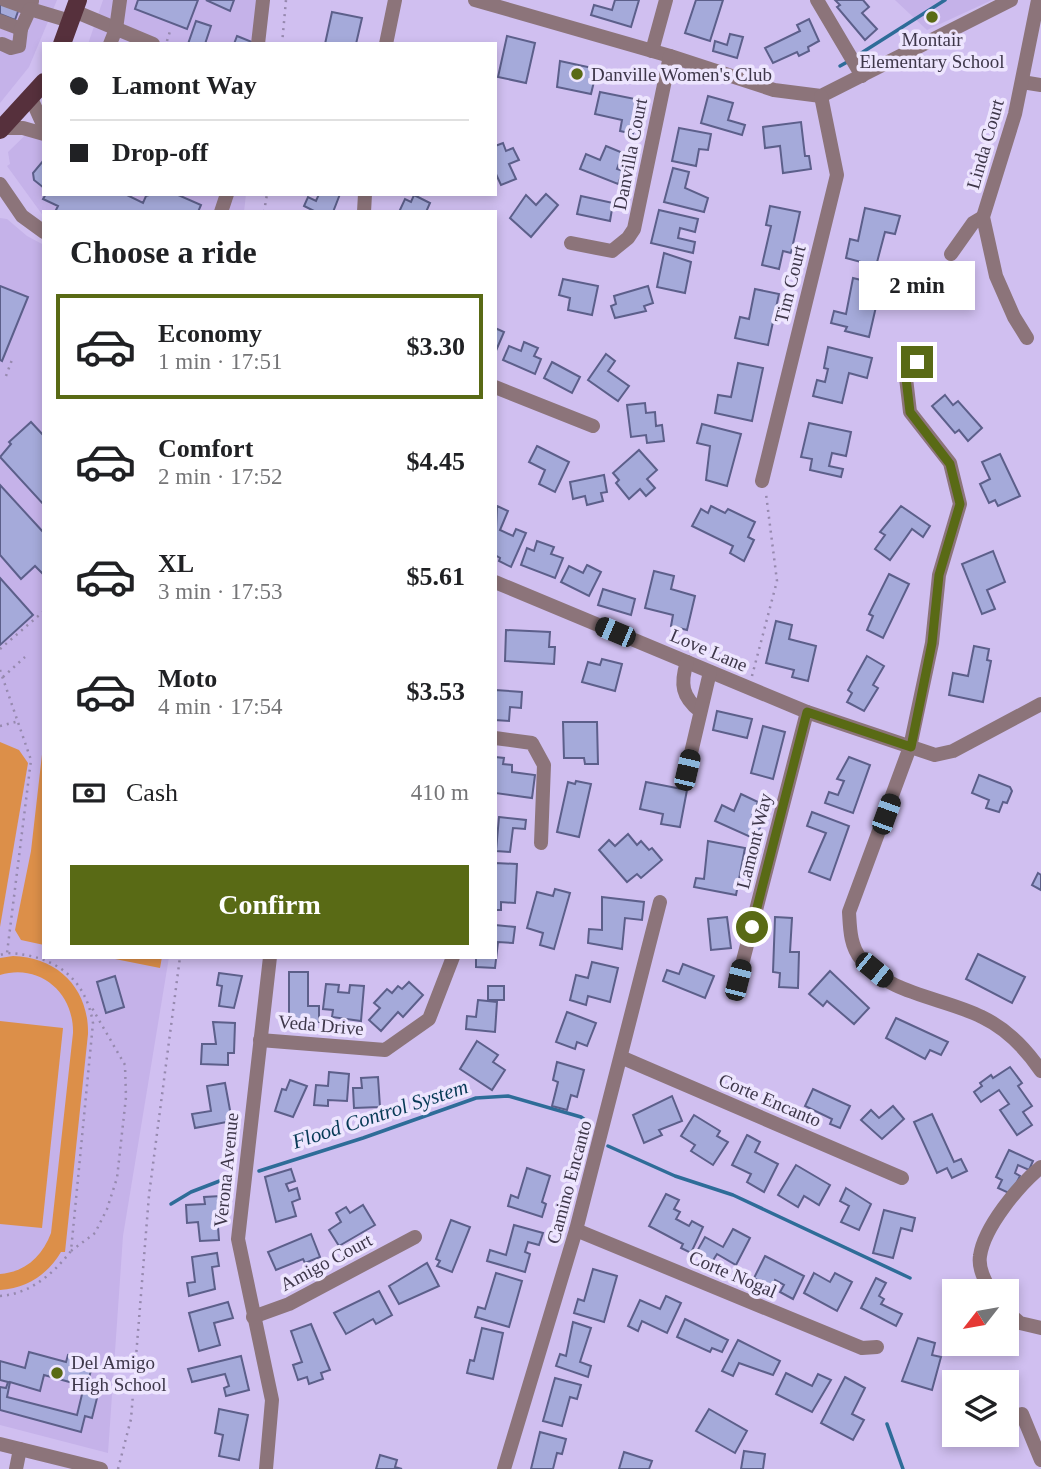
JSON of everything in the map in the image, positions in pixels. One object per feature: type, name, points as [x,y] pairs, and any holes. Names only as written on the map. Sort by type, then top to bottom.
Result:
[{"type":"main road","points":[[63,42],[74,11]]},
{"type":"main road","points":[[2,129],[42,84]]},
{"type":"street","points":[[5,0],[74,11],[148,42]]},
{"type":"street","points":[[111,42],[116,29],[120,0]]},
{"type":"street","points":[[258,42],[263,0]]},
{"type":"street","points":[[386,42],[395,0]]},
{"type":"street","points":[[475,0],[519,6],[774,90],[821,96],[859,71],[1011,0]]},
{"type":"street","points":[[652,51],[666,0]]},
{"type":"street","points":[[817,0],[859,71]]},
{"type":"street","name":"Linda Court","points":[[1027,338],[1014,317],[996,276],[983,217],[1015,114],[1038,0]]},
{"type":"street","points":[[2,44],[10,48],[19,46],[21,29],[31,5]]},
{"type":"street","points":[[0,21],[21,29]]},
{"type":"street","name":"Danvilla Court","points":[[571,243],[612,251],[628,238],[634,229],[670,56]]},
{"type":"street","points":[[1022,82],[1041,85]]},
{"type":"street","name":"Tim Court","points":[[762,481],[837,175],[821,96]]},
{"type":"street","points":[[31,98],[42,123]]},
{"type":"street","points":[[2,129],[23,128],[42,133]]},
{"type":"street","points":[[0,184],[22,216],[42,231]]},
{"type":"street","name":"Linda Court","points":[[951,254],[973,223],[983,217]]},
{"type":"street","points":[[925,364],[917,362],[906,378],[907,400],[922,432],[950,464],[960,504],[939,575],[932,643],[911,747],[849,912],[850,936],[861,959],[888,981],[983,1017],[1016,1039],[1041,1071]]},
{"type":"street","points":[[497,388],[593,426]]},
{"type":"street","name":"Love Lane","points":[[497,583],[807,712],[935,754],[953,751],[1041,704]]},
{"type":"street","points":[[687,662],[681,679],[684,692],[700,711]]},
{"type":"street","points":[[687,770],[710,672]]},
{"type":"street","name":"Lamont Way","points":[[738,980],[807,712]]},
{"type":"street","points":[[497,738],[532,743],[540,754],[544,765],[541,843]]},
{"type":"street","name":"Camino Encanto","points":[[504,1469],[576,1230],[660,902]]},
{"type":"street","name":"Verona Avenue","points":[[266,1469],[272,1400],[238,1239],[270,959]]},
{"type":"street","name":"Veda Drive","points":[[260,1040],[385,1050],[429,1019],[452,959]]},
{"type":"street","name":"Corte Encanto","points":[[622,1058],[902,1178]]},
{"type":"street","points":[[986,1279],[979,1259],[984,1242],[1025,1181],[1041,1167]]},
{"type":"street","name":"Corte Nogal","points":[[576,1230],[862,1348],[877,1347]]},
{"type":"street","name":"Amigo Court","points":[[253,1317],[289,1304],[415,1237]]},
{"type":"street","points":[[1019,1322],[1041,1328]]},
{"type":"street","points":[[1021,1414],[1041,1460]]},
{"type":"street","points":[[0,1444],[101,1469]]},
{"type":"street","points":[[16,1469],[20,1449]]},
{"type":"path","points":[[282,42],[286,0]]},
{"type":"path","points":[[167,42],[171,28]]},
{"type":"path","points":[[6,376],[13,358]]},
{"type":"path","points":[[749,688],[777,581],[770,504],[762,481]]},
{"type":"path","points":[[0,649],[42,613]]},
{"type":"path","points":[[3,677],[25,657]]},
{"type":"path","points":[[0,670],[31,761],[7,953]]},
{"type":"path","points":[[0,726],[19,721]]},
{"type":"path","points":[[0,932],[8,933]]},
{"type":"path","points":[[0,955],[7,953],[42,958]]},
{"type":"path","points":[[0,1296],[13,1296],[33,1287],[71,1251],[95,1233],[107,1209],[117,1178],[125,1097],[125,1065],[75,978],[53,961],[46,959]]},
{"type":"path","points":[[118,1469],[131,1419],[149,1195],[180,959]]},
{"type":"path","points":[[71,1251],[93,1023],[90,1006]]},
{"type":"shaded area","points":[[0,0],[57,0],[29,67],[0,103]]},
{"type":"shaded area","points":[[103,0],[270,0],[264,42],[89,42]]},
{"type":"shaded area","name":"Montair Elementary School","points":[[895,0],[992,0],[927,30]]},
{"type":"shaded area","points":[[42,119],[42,196],[246,196],[244,210],[42,210],[42,214],[7,166],[10,164],[8,152]]},
{"type":"shaded area","points":[[0,218],[7,219],[27,236],[42,244],[42,959],[169,959],[123,1236],[108,1453],[0,1425]]},
{"type":"shaded area","points":[[0,742],[19,750],[28,763],[0,927]]},
{"type":"shaded area","points":[[42,755],[42,945],[21,940],[15,930],[31,851]]},
{"type":"shaded area","points":[[13,956],[44,962],[68,979],[83,1003],[88,1034],[65,1252],[61,1252],[43,1274],[35,1279],[0,1290],[0,1274],[17,1270],[32,1262],[51,1233],[73,1033],[68,1005],[52,984],[28,973],[0,975],[0,958]]},
{"type":"shaded area","points":[[115,959],[162,959],[160,968]]},
{"type":"shaded area","points":[[0,1021],[63,1028],[42,1228],[0,1224]]},
{"type":"building","points":[[0,0],[22,0],[15,20],[0,14]]},
{"type":"building","points":[[138,0],[198,0],[187,29],[135,9]]},
{"type":"building","points":[[206,0],[234,0],[230,11]]},
{"type":"building","points":[[615,0],[639,0],[631,27],[591,15],[594,5],[612,10]]},
{"type":"building","points":[[696,0],[723,0],[710,41],[685,33]]},
{"type":"building","points":[[835,0],[863,0],[869,7],[862,13],[877,29],[865,40],[837,7],[840,5]]},
{"type":"building","points":[[332,12],[362,18],[356,42],[325,42]]},
{"type":"building","points":[[809,19],[819,41],[799,56],[797,52],[773,63],[765,48],[800,31],[797,25]]},
{"type":"building","points":[[196,21],[211,26],[206,42],[189,42]]},
{"type":"building","points":[[730,34],[743,37],[737,58],[713,51],[715,41],[727,45]]},
{"type":"building","points":[[237,36],[252,42],[235,42]]},
{"type":"building","points":[[507,36],[535,43],[526,83],[498,77]]},
{"type":"building","name":"Danville Women's Club","points":[[560,61],[597,69],[591,94],[557,87]]},
{"type":"building","points":[[600,92],[640,100],[633,134],[620,131],[622,120],[595,114]]},
{"type":"building","points":[[708,96],[733,103],[728,120],[745,125],[742,135],[701,123]]},
{"type":"building","points":[[801,122],[805,156],[809,156],[811,169],[783,173],[780,146],[765,148],[763,127]]},
{"type":"building","points":[[679,128],[711,134],[708,150],[699,149],[696,166],[672,161]]},
{"type":"building","points":[[503,143],[506,151],[513,148],[519,160],[509,164],[516,179],[501,185],[497,176],[497,145]]},
{"type":"building","points":[[606,146],[623,153],[617,169],[623,171],[618,184],[580,169],[586,154],[600,160]]},
{"type":"building","points":[[42,162],[42,186],[34,180],[33,173]]},
{"type":"building","points":[[673,168],[689,172],[685,188],[708,198],[704,212],[664,202]]},
{"type":"building","points":[[546,194],[558,205],[531,237],[510,218],[526,195],[536,205]]},
{"type":"building","points":[[45,196],[129,196],[143,203],[146,196],[181,196],[201,205],[199,210],[56,210],[58,206],[43,199]]},
{"type":"building","points":[[318,196],[339,196],[334,210],[312,210],[304,206],[308,197],[316,201]]},
{"type":"building","points":[[416,196],[430,203],[427,210],[400,210],[405,199],[411,202]]},
{"type":"building","points":[[581,196],[613,203],[610,221],[577,214]]},
{"type":"building","points":[[770,206],[800,212],[791,253],[783,251],[779,269],[762,265],[771,226],[766,225]]},
{"type":"building","points":[[865,208],[900,216],[895,234],[885,232],[876,266],[846,258],[850,239],[858,241]]},
{"type":"building","points":[[659,210],[698,219],[695,232],[680,228],[678,238],[695,242],[693,253],[651,243]]},
{"type":"building","points":[[664,253],[691,262],[685,293],[657,287]]},
{"type":"building","points":[[853,278],[881,285],[869,337],[845,331],[847,327],[831,323],[834,311],[846,314]]},
{"type":"building","points":[[563,279],[598,286],[592,315],[568,310],[570,298],[559,295]]},
{"type":"building","points":[[0,286],[28,297],[2,361],[0,360]]},
{"type":"building","points":[[648,286],[653,303],[644,306],[646,311],[615,318],[611,306],[616,304],[614,296]]},
{"type":"building","points":[[755,289],[779,294],[768,345],[735,338],[740,317],[749,319]]},
{"type":"building","points":[[497,329],[504,332],[497,348]]},
{"type":"building","points":[[524,342],[538,348],[534,356],[541,359],[535,374],[503,360],[509,346],[521,351]]},
{"type":"building","points":[[828,347],[872,358],[867,378],[849,373],[842,403],[813,396],[817,380],[825,382],[828,369],[824,368]]},
{"type":"building","points":[[606,354],[615,361],[608,371],[629,386],[618,401],[588,380]]},
{"type":"building","points":[[552,362],[580,377],[572,393],[544,378]]},
{"type":"building","points":[[738,363],[763,368],[752,421],[715,413],[718,395],[731,397]]},
{"type":"building","points":[[945,395],[953,405],[958,401],[982,428],[968,441],[959,430],[955,433],[932,406]]},
{"type":"building","points":[[645,403],[646,413],[655,412],[656,426],[662,425],[664,441],[647,443],[646,435],[631,437],[627,405]]},
{"type":"building","points":[[31,422],[42,434],[42,503],[0,457],[11,444],[9,442]]},
{"type":"building","points":[[809,423],[851,432],[846,456],[832,453],[829,466],[843,469],[841,477],[810,470],[812,459],[801,457]]},
{"type":"building","points":[[702,424],[741,434],[727,486],[706,480],[710,446],[697,443]]},
{"type":"building","points":[[537,446],[569,462],[555,492],[539,484],[545,470],[529,462]]},
{"type":"building","points":[[639,450],[657,470],[647,479],[655,488],[646,496],[640,489],[629,499],[616,483],[619,480],[613,473]]},
{"type":"building","points":[[1000,454],[1020,496],[998,506],[995,500],[989,503],[980,484],[990,479],[982,462]]},
{"type":"building","points":[[604,475],[607,492],[601,493],[603,501],[587,505],[585,496],[573,499],[570,482]]},
{"type":"building","points":[[0,485],[42,531],[42,573],[35,566],[21,579],[0,555]]},
{"type":"building","points":[[497,506],[508,511],[500,530],[513,536],[516,529],[526,533],[511,567],[499,561],[497,556]]},
{"type":"building","points":[[711,506],[725,513],[728,509],[755,522],[748,537],[754,540],[744,561],[730,553],[733,546],[692,526],[701,509],[708,513]]},
{"type":"building","points":[[901,506],[930,526],[923,537],[912,529],[890,560],[875,549],[885,535],[880,532]]},
{"type":"building","points":[[537,541],[554,547],[551,554],[563,558],[555,578],[521,565],[527,548],[534,551]]},
{"type":"building","points":[[993,551],[1005,582],[987,590],[995,609],[982,614],[962,564]]},
{"type":"building","points":[[587,565],[601,572],[589,596],[561,582],[569,566],[583,573]]},
{"type":"building","points":[[654,571],[674,576],[671,589],[695,596],[687,630],[671,626],[673,615],[645,608]]},
{"type":"building","points":[[889,574],[909,584],[883,638],[867,630],[873,616],[869,614]]},
{"type":"building","points":[[0,578],[33,615],[0,645]]},
{"type":"building","points":[[603,589],[635,599],[631,615],[598,605]]},
{"type":"building","points":[[776,621],[792,625],[789,639],[816,646],[808,681],[792,677],[794,670],[766,663]]},
{"type":"building","points":[[506,630],[550,632],[549,647],[555,647],[554,664],[505,661]]},
{"type":"building","points":[[974,646],[989,649],[987,660],[991,661],[983,702],[949,695],[953,673],[968,676]]},
{"type":"building","points":[[867,656],[884,666],[873,685],[878,688],[864,711],[847,702],[852,693],[848,690]]},
{"type":"building","points":[[602,659],[622,664],[615,691],[582,682],[588,662],[600,665]]},
{"type":"building","points":[[497,690],[522,692],[521,708],[510,707],[509,721],[497,720]]},
{"type":"building","points":[[717,711],[752,719],[747,738],[713,730]]},
{"type":"building","points":[[563,722],[597,722],[598,764],[585,764],[584,758],[564,758]]},
{"type":"building","points":[[763,726],[785,732],[773,779],[751,773]]},
{"type":"building","points":[[497,757],[504,758],[503,764],[512,765],[512,772],[535,775],[532,798],[497,793]]},
{"type":"building","points":[[849,757],[870,765],[853,813],[825,803],[829,792],[838,795],[844,781],[837,779]]},
{"type":"building","points":[[979,775],[1010,787],[1012,791],[1007,803],[1003,802],[999,812],[986,808],[989,800],[972,793]]},
{"type":"building","points":[[576,781],[591,784],[579,837],[557,832],[568,782],[575,784]]},
{"type":"building","points":[[646,782],[687,790],[680,827],[661,824],[663,814],[640,809]]},
{"type":"building","points":[[741,794],[758,802],[752,816],[763,821],[755,839],[715,821],[722,805],[734,811]]},
{"type":"building","points":[[812,812],[849,826],[830,880],[809,872],[826,833],[807,826]]},
{"type":"building","points":[[499,817],[526,820],[525,829],[513,828],[510,852],[497,851]]},
{"type":"building","points":[[628,834],[637,845],[641,841],[649,850],[652,848],[662,860],[641,878],[637,874],[627,882],[599,850],[609,840],[615,846]]},
{"type":"building","points":[[708,841],[745,848],[736,895],[694,887],[696,878],[704,879]]},
{"type":"building","points":[[497,863],[517,864],[515,903],[501,902],[501,910],[497,910]]},
{"type":"building","points":[[1038,873],[1041,875],[1041,890],[1032,885]]},
{"type":"building","points":[[555,889],[570,893],[554,949],[540,945],[543,933],[527,928],[537,892],[553,896]]},
{"type":"building","points":[[602,897],[644,902],[642,920],[625,918],[622,949],[588,943],[589,929],[602,930]]},
{"type":"building","points":[[727,917],[731,948],[711,950],[708,919]]},
{"type":"building","points":[[775,917],[792,918],[790,952],[799,952],[798,988],[779,987],[780,973],[773,972]]},
{"type":"building","points":[[497,925],[515,927],[513,943],[498,942],[497,951]]},
{"type":"building","points":[[978,954],[1025,977],[1012,1003],[966,979]]},
{"type":"building","points":[[476,959],[496,959],[495,968],[476,967]]},
{"type":"building","points":[[592,962],[618,968],[610,1002],[588,996],[586,1005],[570,1000],[576,975],[588,978]]},
{"type":"building","points":[[683,964],[714,976],[705,998],[663,981],[667,970],[679,974]]},
{"type":"building","points":[[830,971],[869,1008],[854,1024],[827,1001],[823,1006],[809,994]]},
{"type":"building","points":[[289,972],[308,972],[308,1006],[319,1006],[319,1022],[289,1022]]},
{"type":"building","points":[[219,973],[242,976],[234,1008],[219,1006],[222,986],[217,985]]},
{"type":"building","points":[[115,976],[124,1007],[106,1013],[97,982]]},
{"type":"building","points":[[409,982],[423,995],[403,1017],[398,1012],[381,1031],[369,1020],[380,1008],[374,1003],[387,989],[392,993],[398,986],[402,989]]},
{"type":"building","points":[[326,984],[339,985],[338,992],[349,993],[350,985],[364,986],[361,1021],[332,1017],[333,1010],[323,1009]]},
{"type":"building","points":[[488,986],[504,986],[504,1000],[488,1000]]},
{"type":"building","points":[[478,1000],[497,1002],[495,1032],[466,1029],[467,1016],[476,1017]]},
{"type":"building","points":[[567,1012],[596,1023],[587,1046],[577,1042],[575,1049],[556,1042]]},
{"type":"building","points":[[896,1018],[948,1042],[941,1055],[930,1050],[925,1059],[886,1038]]},
{"type":"building","points":[[213,1022],[235,1023],[234,1053],[228,1053],[228,1065],[201,1064],[202,1044],[216,1044]]},
{"type":"building","points":[[477,1041],[498,1055],[493,1062],[505,1070],[492,1090],[460,1069]]},
{"type":"building","points":[[557,1062],[584,1070],[577,1097],[571,1095],[567,1110],[552,1106],[558,1082],[553,1080]]},
{"type":"building","points":[[1010,1067],[1022,1083],[1018,1086],[1032,1106],[1023,1112],[1032,1125],[1017,1135],[1000,1110],[1009,1104],[999,1090],[981,1102],[974,1092],[982,1086],[980,1083],[991,1075],[993,1078]]},
{"type":"building","points":[[329,1072],[349,1074],[347,1101],[328,1100],[328,1106],[314,1105],[316,1085],[328,1086]]},
{"type":"building","points":[[378,1077],[380,1107],[354,1108],[353,1088],[362,1088],[361,1078]]},
{"type":"building","points":[[290,1080],[307,1086],[293,1117],[275,1111],[282,1089],[286,1090]]},
{"type":"building","points":[[225,1083],[232,1121],[195,1128],[192,1114],[211,1111],[207,1086]]},
{"type":"building","points":[[813,1089],[850,1106],[840,1128],[830,1124],[832,1119],[805,1106]]},
{"type":"building","points":[[672,1096],[682,1121],[659,1130],[662,1135],[644,1143],[633,1115]]},
{"type":"building","points":[[893,1106],[904,1119],[882,1139],[861,1120],[871,1110],[879,1118]]},
{"type":"building","points":[[932,1114],[954,1162],[961,1159],[967,1171],[952,1178],[947,1168],[937,1173],[914,1122]]},
{"type":"building","points":[[694,1115],[720,1131],[717,1136],[728,1142],[713,1165],[691,1151],[695,1145],[681,1136]]},
{"type":"building","points":[[747,1135],[760,1142],[755,1152],[778,1164],[764,1192],[747,1182],[751,1174],[732,1165]]},
{"type":"building","points":[[1009,1150],[1033,1161],[1029,1170],[1018,1165],[1015,1173],[1020,1176],[1011,1194],[998,1188],[1002,1180],[996,1177]]},
{"type":"building","points":[[796,1165],[830,1185],[819,1205],[804,1196],[798,1207],[778,1195]]},
{"type":"building","points":[[527,1168],[550,1176],[542,1202],[546,1204],[542,1217],[508,1206],[511,1195],[518,1198]]},
{"type":"building","points":[[291,1169],[295,1181],[286,1184],[289,1191],[297,1188],[300,1199],[292,1202],[296,1216],[276,1222],[265,1177]]},
{"type":"building","points":[[846,1188],[871,1204],[859,1230],[841,1222],[849,1206],[840,1201]]},
{"type":"building","points":[[666,1194],[679,1200],[674,1209],[680,1212],[676,1219],[689,1226],[692,1221],[703,1227],[691,1253],[681,1248],[683,1244],[649,1226]]},
{"type":"building","points":[[221,1196],[222,1213],[217,1213],[219,1240],[200,1241],[198,1222],[187,1223],[186,1205],[205,1204],[204,1197]]},
{"type":"building","points":[[363,1205],[375,1225],[339,1246],[329,1230],[341,1222],[336,1213],[346,1207],[350,1213]]},
{"type":"building","points":[[884,1210],[915,1218],[912,1231],[901,1228],[893,1258],[873,1253]]},
{"type":"building","points":[[451,1220],[470,1227],[452,1272],[437,1266],[440,1261],[436,1259]]},
{"type":"building","points":[[514,1225],[543,1233],[539,1245],[528,1242],[525,1252],[530,1254],[525,1272],[487,1261],[490,1250],[506,1255]]},
{"type":"building","points":[[733,1229],[750,1238],[736,1265],[717,1254],[712,1262],[696,1253],[705,1237],[723,1247]]},
{"type":"building","points":[[311,1234],[320,1257],[305,1263],[303,1259],[276,1270],[268,1252]]},
{"type":"building","points":[[217,1253],[219,1266],[212,1267],[215,1289],[189,1296],[187,1283],[195,1282],[192,1257]]},
{"type":"building","points":[[765,1256],[804,1276],[793,1299],[780,1292],[784,1285],[775,1280],[772,1288],[754,1278]]},
{"type":"building","points":[[427,1263],[439,1286],[399,1304],[389,1286]]},
{"type":"building","points":[[593,1269],[617,1276],[604,1322],[574,1313],[578,1299],[584,1301]]},
{"type":"building","points":[[496,1273],[522,1281],[509,1327],[475,1317],[478,1307],[485,1309]]},
{"type":"building","points":[[814,1273],[830,1282],[835,1273],[852,1282],[837,1311],[804,1293]]},
{"type":"building","points":[[876,1278],[886,1283],[879,1296],[884,1299],[881,1304],[902,1314],[896,1326],[861,1308]]},
{"type":"building","points":[[379,1291],[392,1315],[376,1324],[373,1319],[346,1334],[334,1313]]},
{"type":"building","points":[[666,1296],[681,1303],[667,1333],[642,1321],[638,1331],[628,1326],[640,1300],[660,1309]]},
{"type":"building","points":[[228,1302],[233,1318],[214,1323],[220,1345],[199,1351],[189,1313]]},
{"type":"building","points":[[685,1319],[728,1340],[722,1352],[712,1348],[710,1352],[677,1337]]},
{"type":"building","points":[[573,1322],[591,1328],[580,1362],[591,1366],[588,1377],[556,1366],[560,1354],[566,1356]]},
{"type":"building","points":[[311,1324],[330,1370],[321,1373],[323,1379],[309,1384],[307,1377],[298,1380],[293,1365],[302,1362],[291,1331]]},
{"type":"building","points":[[482,1328],[503,1333],[493,1379],[467,1373],[470,1360],[474,1361]]},
{"type":"building","points":[[918,1338],[935,1343],[932,1355],[941,1357],[932,1390],[902,1381]]},
{"type":"building","points":[[738,1340],[780,1361],[773,1375],[739,1363],[733,1376],[722,1371]]},
{"type":"building","points":[[29,1352],[66,1362],[68,1355],[93,1361],[88,1383],[100,1386],[92,1418],[85,1416],[81,1432],[0,1410],[0,1387],[6,1388],[8,1382],[0,1380],[0,1361],[25,1368]],"holes":[[[44,1375],[84,1386],[77,1415],[7,1397],[10,1382],[40,1391]]]},
{"type":"building","points":[[241,1356],[249,1390],[226,1396],[224,1388],[229,1386],[225,1374],[192,1382],[188,1369]]},
{"type":"building","points":[[786,1373],[812,1386],[818,1374],[831,1380],[812,1412],[776,1394]]},
{"type":"building","points":[[845,1377],[865,1388],[852,1414],[864,1420],[853,1440],[821,1423]]},
{"type":"building","points":[[555,1378],[581,1385],[577,1399],[570,1397],[562,1426],[543,1421]]},
{"type":"building","points":[[219,1409],[248,1415],[239,1460],[219,1456],[223,1435],[215,1433]]},
{"type":"building","points":[[709,1409],[747,1431],[735,1453],[696,1431]]},
{"type":"building","points":[[540,1432],[566,1439],[562,1454],[557,1453],[553,1469],[531,1469]]},
{"type":"building","points":[[744,1451],[765,1454],[763,1469],[741,1469]]},
{"type":"building","points":[[624,1452],[652,1461],[649,1469],[619,1469]]},
{"type":"building","points":[[380,1455],[397,1460],[395,1467],[402,1469],[376,1469]]},
{"type":"waterway","points":[[855,57],[945,0]]},
{"type":"waterway","points":[[840,66],[849,61]]},
{"type":"waterway","name":"Flood Control System","points":[[259,1171],[476,1098],[508,1096],[581,1117],[592,1125]]},
{"type":"waterway","name":"Flood Control System","points":[[608,1146],[675,1176],[733,1195],[910,1278]]},
{"type":"waterway","name":"Flood Control System","points":[[171,1204],[191,1192],[230,1177]]},
{"type":"waterway","points":[[887,1424],[903,1469]]},
{"type":"place","name":"Montair Elementary School","points":[[932,17]]},
{"type":"place","name":"Danville Women's Club","points":[[577,74]]},
{"type":"place","name":"Del Amigo High School","points":[[57,1373]]},
{"type":"route","points":[[752,927],[807,712],[911,747],[932,643],[939,575],[960,504],[950,464],[922,432],[910,412],[906,378],[917,362]]}]
